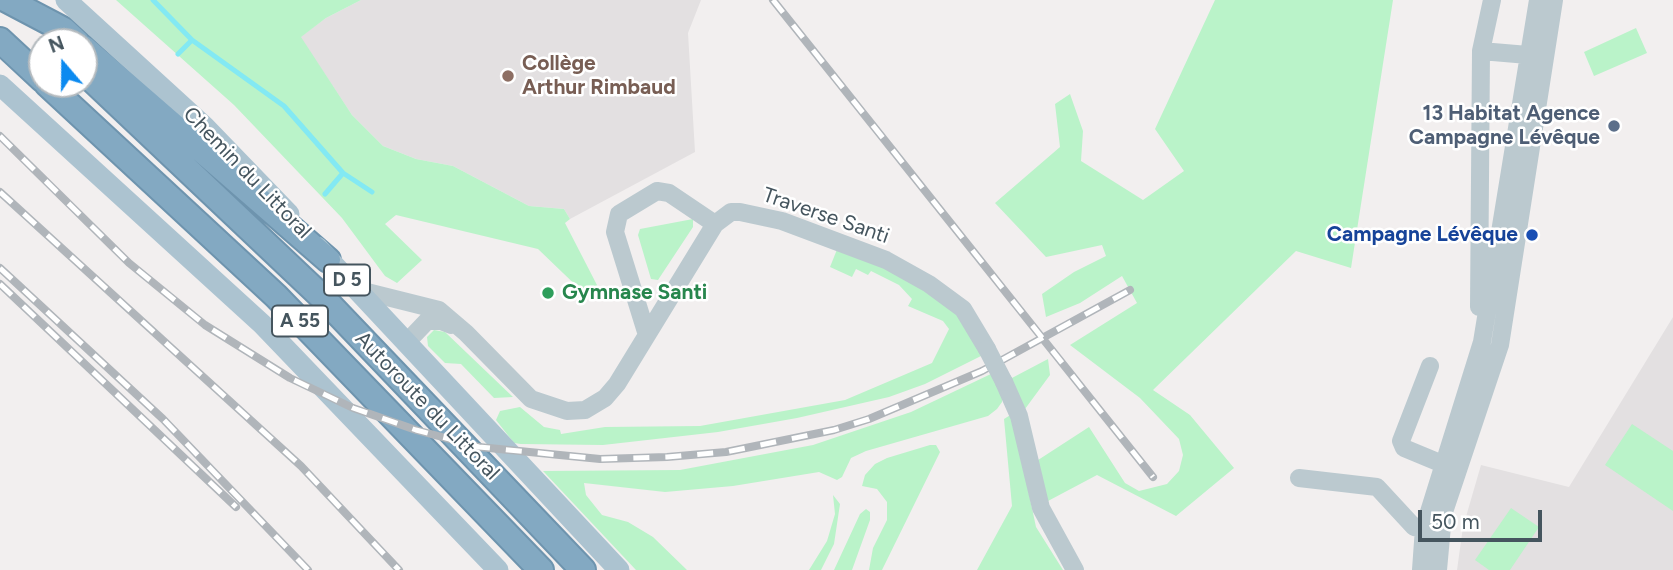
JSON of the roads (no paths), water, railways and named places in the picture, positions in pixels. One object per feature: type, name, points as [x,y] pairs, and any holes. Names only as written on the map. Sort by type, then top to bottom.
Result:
[{"type":"highway","points":[[6,0],[36,28]]},
{"type":"highway","points":[[6,0],[60,28]]},
{"type":"highway","points":[[0,40],[28,66]]},
{"type":"highway","points":[[98,60],[328,260]]},
{"type":"highway","name":"Autoroute du Littoral","points":[[98,85],[324,299],[583,570]]},
{"type":"highway","name":"Autoroute du Littoral","points":[[62,98],[276,296],[541,570]]},
{"type":"main road","name":"Chemin du Littoral","points":[[66,0],[248,169],[328,260],[619,570]]},
{"type":"main road","points":[[0,85],[262,324],[498,570]]},
{"type":"street","points":[[1485,325],[1479,308],[1481,51],[1492,0]]},
{"type":"street","points":[[1421,570],[1445,465],[1485,325],[1538,0]]},
{"type":"street","points":[[1438,570],[1432,530],[1500,345],[1555,0]]},
{"type":"street","points":[[1481,51],[1528,55]]},
{"type":"street","points":[[1528,55],[1535,71],[1531,102],[1535,121]]},
{"type":"street","points":[[1506,200],[1516,192],[1523,154],[1532,144]]},
{"type":"street","points":[[355,289],[439,310],[466,333],[531,399],[568,411],[585,410],[605,398],[647,335],[715,224],[669,192],[657,191],[618,214],[615,232],[647,335]]},
{"type":"street","points":[[1480,192],[1506,200]]},
{"type":"street","name":"Traverse Santi","points":[[715,224],[731,212],[782,221],[866,251],[929,284],[954,302],[970,319],[1004,382],[1019,416],[1041,508],[1075,570]]},
{"type":"street","points":[[1497,255],[1502,269],[1498,305],[1504,320]]},
{"type":"street","points":[[406,343],[427,321],[434,320],[466,333]]},
{"type":"street","points":[[1430,366],[1401,441],[1404,448],[1445,465]]},
{"type":"street","points":[[1299,478],[1377,487],[1413,527],[1432,530]]},
{"type":"waterway","points":[[153,0],[192,40],[284,106],[343,173],[372,192]]},
{"type":"waterway","points":[[178,54],[192,40]]},
{"type":"waterway","points":[[325,194],[343,173]]},
{"type":"railway","points":[[773,0],[1153,477]]},
{"type":"railway","points":[[0,136],[129,263],[205,325],[290,378],[353,408],[416,430],[479,447],[600,459],[667,457],[726,452],[834,430],[869,419],[982,371],[1130,290]]},
{"type":"railway","points":[[0,192],[301,466],[399,570]]},
{"type":"railway","points":[[0,268],[163,419],[308,570]]},
{"type":"railway","points":[[0,284],[236,507]]},
{"type":"place","name":"Collège Arthur Rimbaud","points":[[508,76]]},
{"type":"place","name":"13 Habitat Agence Campagne Lévêque","points":[[1614,126]]},
{"type":"place","name":"Campagne Lévêque","points":[[1532,235]]},
{"type":"place","name":"Gymnase Santi","points":[[548,293]]}]
